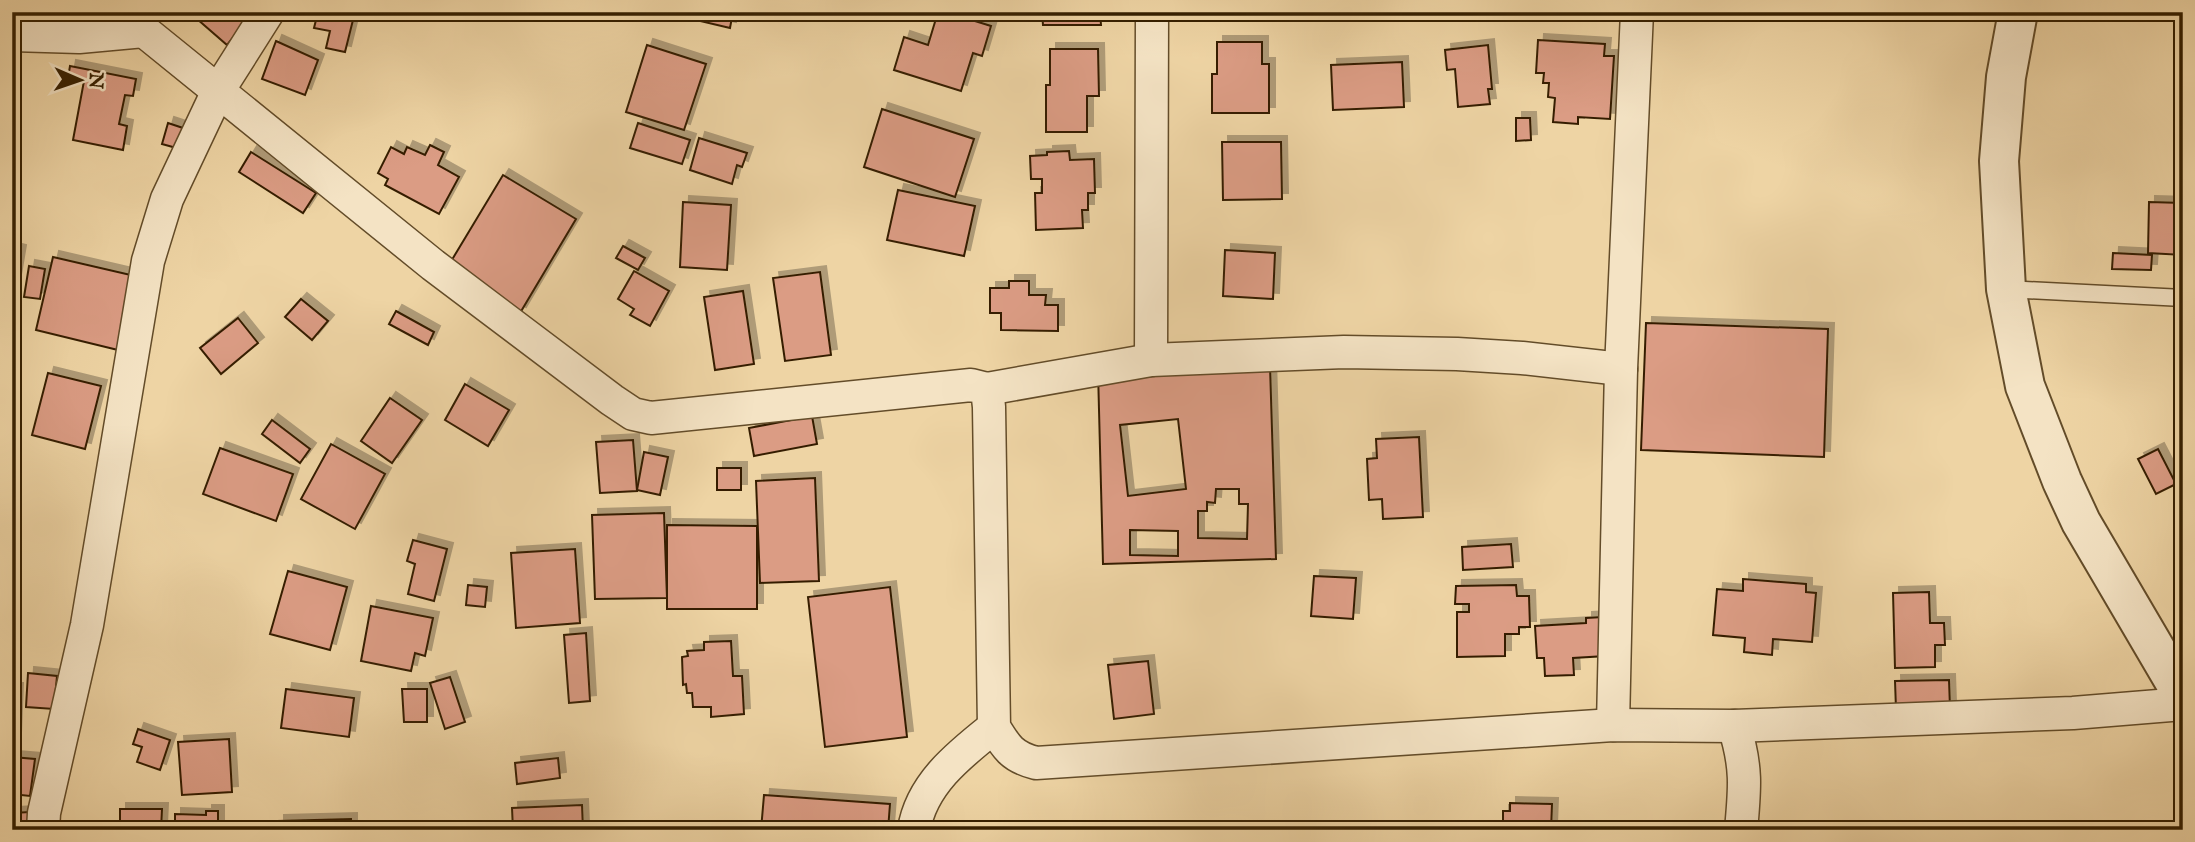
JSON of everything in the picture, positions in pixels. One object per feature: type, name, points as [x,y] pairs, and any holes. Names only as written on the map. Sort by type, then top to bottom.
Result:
[{"type":"street","points":[[117,12],[433,265],[633,414],[651,418],[971,385],[987,389],[1151,360],[1344,352],[1522,358],[1621,369]]},
{"type":"street","points":[[43,830],[44,813],[87,625],[148,261],[167,199],[218,91],[268,12]]},
{"type":"street","points":[[1151,360],[1153,12]]},
{"type":"street","points":[[1613,725],[1621,369],[1637,12]]},
{"type":"street","points":[[2018,12],[2006,77],[1999,161],[2006,289],[2025,386],[2081,522],[2183,696]]},
{"type":"street","points":[[12,35],[79,37],[144,31]]},
{"type":"street","points":[[987,389],[994,727],[1012,752],[1021,759],[1036,762],[1613,725],[1734,726],[2073,713],[2183,704]]},
{"type":"street","points":[[1734,726],[1743,755],[1745,789],[1741,830]]},
{"type":"street","points":[[914,830],[915,820],[940,775],[994,727]]},
{"type":"lane","points":[[2006,289],[2183,298]]},
{"type":"building","points":[[83,12],[99,12],[107,17],[100,29],[80,18]]},
{"type":"building","points":[[189,12],[247,12],[251,16],[227,45]]},
{"type":"building","points":[[318,12],[339,12],[354,16],[345,52],[326,48],[330,31],[314,28]]},
{"type":"building","points":[[697,12],[733,12],[730,28],[696,20]]},
{"type":"building","points":[[938,12],[991,26],[982,56],[973,53],[961,91],[894,70],[904,37],[928,45]]},
{"type":"building","points":[[1042,12],[1100,12],[1101,25],[1043,25]]},
{"type":"building","points":[[1538,40],[1605,44],[1604,56],[1614,56],[1610,119],[1578,117],[1578,124],[1553,122],[1555,98],[1548,97],[1549,83],[1543,83],[1544,73],[1536,73]]},
{"type":"building","points":[[276,41],[318,60],[305,95],[262,79]]},
{"type":"building","points":[[1217,42],[1262,42],[1262,64],[1269,64],[1269,113],[1212,113],[1212,74],[1217,74]]},
{"type":"building","points":[[647,45],[706,64],[684,130],[626,112]]},
{"type":"building","points":[[1488,45],[1492,89],[1488,89],[1490,104],[1458,107],[1455,69],[1447,70],[1445,50]]},
{"type":"building","points":[[1050,49],[1098,49],[1099,96],[1087,96],[1087,132],[1046,132],[1046,85],[1050,85]]},
{"type":"building","points":[[1402,62],[1404,107],[1333,110],[1331,65]]},
{"type":"building","points":[[70,66],[136,79],[133,96],[125,95],[119,124],[127,126],[123,150],[73,140],[84,81],[68,78]]},
{"type":"building","points":[[882,109],[974,139],[955,197],[864,167]]},
{"type":"building","points":[[1516,118],[1530,118],[1531,140],[1516,141]]},
{"type":"building","points":[[168,123],[186,129],[180,149],[162,144]]},
{"type":"building","points":[[638,123],[690,140],[682,164],[630,148]]},
{"type":"building","points":[[699,138],[747,153],[742,167],[737,165],[732,184],[690,170]]},
{"type":"building","points":[[1222,142],[1281,142],[1282,199],[1223,200]]},
{"type":"building","points":[[430,145],[444,152],[438,165],[459,177],[439,214],[385,185],[388,179],[378,173],[391,147],[404,154],[407,147],[425,155]]},
{"type":"building","points":[[1069,151],[1070,160],[1094,159],[1095,193],[1088,193],[1088,210],[1082,210],[1083,228],[1036,230],[1035,193],[1042,193],[1042,179],[1031,179],[1030,156]]},
{"type":"building","points":[[251,152],[316,193],[303,213],[239,172]]},
{"type":"building","points":[[503,175],[576,219],[520,313],[447,268]]},
{"type":"building","points":[[898,190],[975,206],[964,256],[887,240]]},
{"type":"building","points":[[683,202],[731,205],[727,270],[680,267]]},
{"type":"building","points":[[2149,202],[2183,203],[2183,255],[2148,253]]},
{"type":"building","points":[[623,246],[645,258],[638,270],[616,258]]},
{"type":"building","points":[[12,249],[20,251],[12,298]]},
{"type":"building","points":[[1225,250],[1275,253],[1273,299],[1223,296]]},
{"type":"building","points":[[2113,253],[2152,255],[2151,270],[2112,269]]},
{"type":"building","points":[[53,257],[135,276],[118,350],[36,330]]},
{"type":"building","points":[[29,266],[45,269],[40,299],[24,297]]},
{"type":"building","points":[[634,271],[669,291],[650,326],[630,315],[634,309],[618,299]]},
{"type":"building","points":[[820,272],[831,355],[785,361],[773,278]]},
{"type":"building","points":[[1009,281],[1029,281],[1029,295],[1046,295],[1045,305],[1058,305],[1058,331],[1001,330],[1001,313],[990,313],[990,288],[1009,288]]},
{"type":"building","points":[[743,291],[754,364],[715,370],[704,297]]},
{"type":"building","points":[[301,299],[328,321],[312,340],[285,317]]},
{"type":"building","points":[[396,311],[434,332],[428,345],[389,324]]},
{"type":"building","points":[[238,318],[258,343],[221,374],[200,348]]},
{"type":"building","points":[[1646,323],[1828,329],[1824,457],[1641,450]]},
{"type":"building","points":[[1270,366],[1276,559],[1103,564],[1098,371]],"holes":[[[1178,419],[1186,489],[1128,496],[1120,425]],[[1216,489],[1239,489],[1239,504],[1248,504],[1247,539],[1198,538],[1198,511],[1207,511],[1207,502],[1215,503]],[[1130,530],[1178,531],[1178,556],[1130,555]]]},
{"type":"building","points":[[48,373],[101,386],[85,449],[32,435]]},
{"type":"building","points":[[465,384],[509,410],[488,446],[445,420]]},
{"type":"building","points":[[390,398],[422,420],[392,463],[361,441]]},
{"type":"building","points":[[812,416],[817,444],[754,456],[749,428]]},
{"type":"building","points":[[272,420],[310,449],[300,463],[262,434]]},
{"type":"building","points":[[1419,437],[1423,517],[1383,519],[1382,499],[1369,500],[1367,459],[1377,458],[1376,439]]},
{"type":"building","points":[[633,440],[637,491],[600,493],[596,442]]},
{"type":"building","points":[[331,444],[385,474],[355,529],[301,499]]},
{"type":"building","points":[[220,448],[293,474],[276,521],[203,494]]},
{"type":"building","points":[[2158,449],[2176,484],[2156,494],[2138,459]]},
{"type":"building","points":[[644,452],[668,457],[660,495],[637,490]]},
{"type":"building","points":[[717,468],[741,468],[741,490],[717,490]]},
{"type":"building","points":[[815,478],[819,581],[760,583],[756,481]]},
{"type":"building","points":[[664,513],[667,598],[595,599],[592,515]]},
{"type":"building","points":[[667,525],[757,526],[757,609],[667,609]]},
{"type":"building","points":[[413,540],[447,549],[434,601],[408,594],[415,564],[407,561]]},
{"type":"building","points":[[1511,544],[1513,567],[1463,570],[1462,547]]},
{"type":"building","points":[[575,549],[580,623],[516,628],[511,553]]},
{"type":"building","points":[[288,571],[347,587],[330,650],[270,634]]},
{"type":"building","points":[[1314,576],[1356,578],[1353,619],[1311,616]]},
{"type":"building","points":[[1743,579],[1806,584],[1806,592],[1816,593],[1812,642],[1773,639],[1772,655],[1744,652],[1745,638],[1713,635],[1717,589],[1743,591]]},
{"type":"building","points":[[468,585],[487,587],[485,607],[466,605]]},
{"type":"building","points":[[1516,585],[1517,596],[1529,596],[1530,627],[1519,627],[1519,634],[1505,634],[1505,656],[1457,657],[1457,612],[1469,612],[1469,604],[1455,604],[1456,586]]},
{"type":"building","points":[[890,587],[907,737],[825,747],[808,597]]},
{"type":"building","points":[[1929,592],[1930,623],[1944,623],[1945,645],[1935,645],[1935,667],[1895,668],[1893,593]]},
{"type":"building","points":[[371,606],[433,618],[425,656],[415,653],[411,671],[361,661]]},
{"type":"building","points":[[1603,617],[1606,656],[1573,658],[1574,675],[1545,676],[1544,658],[1537,658],[1535,626],[1586,623],[1586,618]]},
{"type":"building","points":[[586,633],[590,701],[569,703],[564,635]]},
{"type":"building","points":[[731,641],[733,676],[742,676],[744,714],[711,717],[711,707],[693,707],[692,693],[687,693],[686,684],[683,685],[682,657],[688,656],[687,651],[704,650],[704,642]]},
{"type":"building","points":[[1148,661],[1154,714],[1114,719],[1108,665]]},
{"type":"building","points":[[28,673],[57,676],[54,709],[26,707]]},
{"type":"building","points":[[450,677],[465,722],[445,729],[430,683]]},
{"type":"building","points":[[1949,680],[1950,708],[1896,709],[1895,681]]},
{"type":"building","points":[[12,689],[17,689],[15,739],[12,739]]},
{"type":"building","points":[[286,689],[354,698],[349,737],[281,728]]},
{"type":"building","points":[[402,689],[427,689],[427,722],[404,722]]},
{"type":"building","points":[[138,729],[170,740],[160,770],[137,762],[142,747],[133,744]]},
{"type":"building","points":[[229,739],[232,792],[182,795],[178,742]]},
{"type":"building","points":[[12,757],[35,759],[30,796],[12,794]]},
{"type":"building","points":[[558,758],[560,778],[517,784],[515,763]]},
{"type":"building","points":[[764,795],[890,804],[888,830],[761,830]]},
{"type":"building","points":[[1510,803],[1552,804],[1551,830],[1503,830],[1503,811],[1510,811]]},
{"type":"building","points":[[582,805],[583,830],[513,830],[512,808]]},
{"type":"building","points":[[120,809],[162,809],[161,830],[120,830]]},
{"type":"building","points":[[206,811],[218,811],[218,830],[175,830],[175,814],[206,815]]},
{"type":"building","points":[[30,812],[31,830],[12,830],[12,813]]},
{"type":"building","points":[[351,819],[351,830],[278,830],[278,821]]}]
